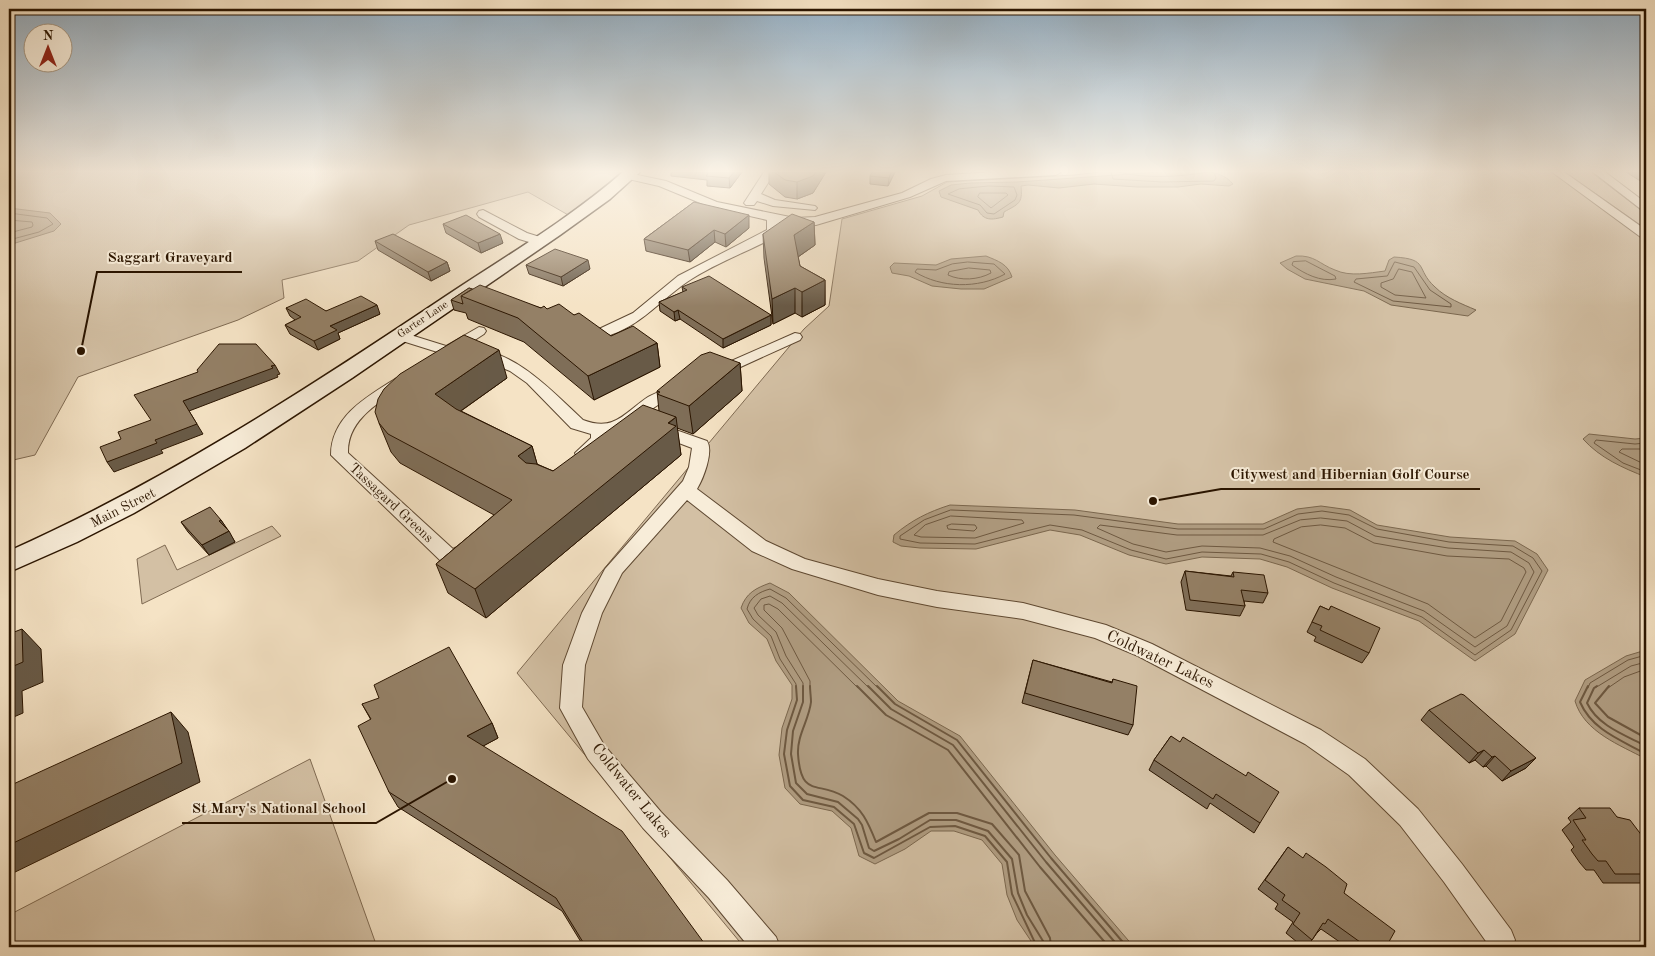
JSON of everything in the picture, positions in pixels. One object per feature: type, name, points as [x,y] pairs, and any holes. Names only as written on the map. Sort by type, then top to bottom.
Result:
[{"type":"street","points":[[488,217],[523,236],[539,241]]},
{"type":"street","name":"Garter Lane","points":[[234,445],[400,336],[574,217]]},
{"type":"street","points":[[768,217],[795,222],[816,221],[831,217]]},
{"type":"street","points":[[1620,217],[1646,235]]},
{"type":"street","points":[[587,326],[597,335],[624,324],[649,308],[665,292],[683,279],[765,237],[773,231],[773,220],[775,218]]},
{"type":"street","points":[[431,362],[480,331]]},
{"type":"street","points":[[400,336],[447,351],[475,352],[515,368],[540,387],[577,424],[599,430],[618,426],[632,419],[653,401],[795,337]]},
{"type":"street","name":"Tassagard Greens","points":[[412,374],[370,402],[347,424],[340,434],[338,445],[340,455],[452,560],[481,538]]},
{"type":"street","name":"Coldwater Lakes","points":[[632,419],[701,445],[698,467],[687,491],[614,570],[592,613],[574,665],[571,708],[596,752],[652,820],[718,889],[766,947]]},
{"type":"street","points":[[571,462],[599,440],[599,430]]},
{"type":"street","name":"Main Street","points":[[9,562],[45,547],[147,496],[234,445]]},
{"type":"street","name":"Coldwater Lakes","points":[[687,491],[759,546],[799,564],[878,587],[937,599],[1023,611],[1099,631],[1145,650],[1314,737],[1358,767],[1409,818],[1448,866],[1501,940]]},
{"type":"shaded area","points":[[9,217],[439,217],[409,225],[358,261],[282,280],[284,298],[238,320],[78,377],[35,455],[9,461]]},
{"type":"shaded area","points":[[850,217],[1614,217],[1646,240],[1646,947],[744,947],[517,673],[804,329],[829,306],[842,219]]},
{"type":"shaded area","points":[[1628,217],[1646,217],[1646,229]]},
{"type":"shaded area","points":[[272,526],[281,536],[142,604],[137,559],[165,545],[177,570]]},
{"type":"shaded area","points":[[310,759],[377,947],[9,947],[9,915]]},
{"type":"water","points":[[9,217],[54,217],[61,224],[54,231],[9,245]]},
{"type":"water","points":[[984,217],[1003,217],[992,219]]},
{"type":"water","points":[[986,256],[1005,266],[1012,277],[984,289],[961,289],[932,286],[909,276],[892,273],[890,267],[894,263],[936,265],[951,259]]},
{"type":"water","points":[[1296,256],[1308,257],[1335,270],[1353,274],[1385,271],[1389,260],[1394,257],[1413,260],[1418,263],[1429,281],[1439,291],[1476,310],[1468,316],[1391,305],[1364,291],[1305,279],[1280,263]]},
{"type":"water","points":[[1589,434],[1635,439],[1646,438],[1646,477],[1620,466],[1597,452],[1583,439]]},
{"type":"water","points":[[950,505],[1075,510],[1178,524],[1263,524],[1297,509],[1321,506],[1350,510],[1377,525],[1450,537],[1515,541],[1537,554],[1548,570],[1515,634],[1475,661],[1419,621],[1332,588],[1287,567],[1260,559],[1202,557],[1166,564],[1129,555],[1080,535],[1050,530],[976,549],[920,548],[901,546],[893,542],[894,535],[907,525],[927,514]]},
{"type":"water","points":[[770,583],[789,593],[898,701],[960,736],[1055,855],[1134,947],[1035,947],[1017,920],[1007,895],[1002,864],[982,840],[954,831],[931,831],[905,849],[875,864],[859,856],[851,828],[832,811],[800,804],[785,788],[779,755],[782,728],[792,699],[792,685],[776,661],[767,639],[749,623],[741,608],[746,598],[752,592]]},
{"type":"water","points":[[1646,650],[1646,759],[1614,743],[1595,729],[1586,721],[1575,701],[1585,680],[1626,656]]},
{"type":"building","points":[[462,217],[469,217],[500,234],[478,243],[443,224]]},
{"type":"building","points":[[674,217],[747,217],[725,234],[714,230],[688,250],[644,239]]},
{"type":"building","points":[[788,217],[799,217],[814,222],[794,235],[800,266],[825,280],[802,292],[795,288],[772,299],[763,234]]},
{"type":"building","points":[[393,234],[447,262],[428,272],[375,241]]},
{"type":"building","points":[[555,249],[588,260],[561,277],[526,265]]},
{"type":"building","points":[[709,276],[771,315],[723,339],[678,310],[674,312],[659,302],[687,290],[682,287]]},
{"type":"building","points":[[480,285],[541,308],[544,306],[547,309],[559,304],[574,315],[579,313],[611,336],[633,326],[657,343],[588,376],[518,318],[461,296]]},
{"type":"building","points":[[469,288],[472,289],[461,296],[463,304],[451,300]]},
{"type":"building","points":[[361,296],[377,305],[330,326],[337,330],[314,341],[285,325],[301,317],[286,308],[306,299],[326,311]]},
{"type":"building","points":[[464,335],[499,350],[435,394],[456,409],[532,446],[518,456],[526,463],[536,464],[553,471],[643,405],[676,417],[668,423],[676,426],[475,589],[436,564],[512,500],[388,434],[379,423],[375,412],[378,399],[384,389],[400,374]]},
{"type":"building","points":[[219,344],[256,344],[275,365],[271,366],[273,368],[183,401],[197,424],[155,440],[157,443],[107,462],[100,447],[121,439],[118,432],[151,420],[134,395],[198,372],[197,370]]},
{"type":"building","points":[[710,352],[740,363],[689,406],[657,394],[660,392],[657,391],[701,355]]},
{"type":"building","points":[[210,507],[221,520],[219,521],[229,531],[202,545],[181,522]]},
{"type":"building","points":[[1185,571],[1234,577],[1233,572],[1264,575],[1268,593],[1241,590],[1245,606],[1190,600]]},
{"type":"building","points":[[1320,606],[1329,610],[1331,606],[1380,628],[1369,653],[1320,630],[1322,626],[1312,622]]},
{"type":"building","points":[[22,629],[23,662],[9,668],[9,634]]},
{"type":"building","points":[[449,647],[492,723],[467,736],[622,831],[707,947],[586,947],[556,898],[389,792],[358,726],[371,719],[362,704],[379,698],[374,685]]},
{"type":"building","points":[[1033,660],[1112,683],[1113,679],[1137,686],[1133,725],[1025,693]]},
{"type":"building","points":[[1461,694],[1536,758],[1511,771],[1495,756],[1492,757],[1484,750],[1478,753],[1429,710]]},
{"type":"building","points":[[171,712],[182,763],[9,845],[9,786]]},
{"type":"building","points":[[1171,736],[1180,742],[1183,737],[1246,776],[1248,772],[1279,792],[1260,823],[1216,794],[1213,799],[1154,760]]},
{"type":"building","points":[[1579,808],[1610,808],[1617,817],[1630,820],[1646,841],[1646,874],[1615,874],[1606,861],[1598,861],[1582,840],[1586,840],[1573,820],[1586,818]]},
{"type":"building","points":[[1288,847],[1303,858],[1306,853],[1326,867],[1347,884],[1344,893],[1395,931],[1386,947],[1367,947],[1328,919],[1325,924],[1323,923],[1312,940],[1293,924],[1300,913],[1282,900],[1285,895],[1265,880]]},
{"type":"place","name":"Saggart Graveyard","points":[[81,351]]},
{"type":"place","name":"Citywest and Hibernian Golf Course","points":[[1153,501]]},
{"type":"place","name":"St Mary's National School","points":[[452,779]]}]
